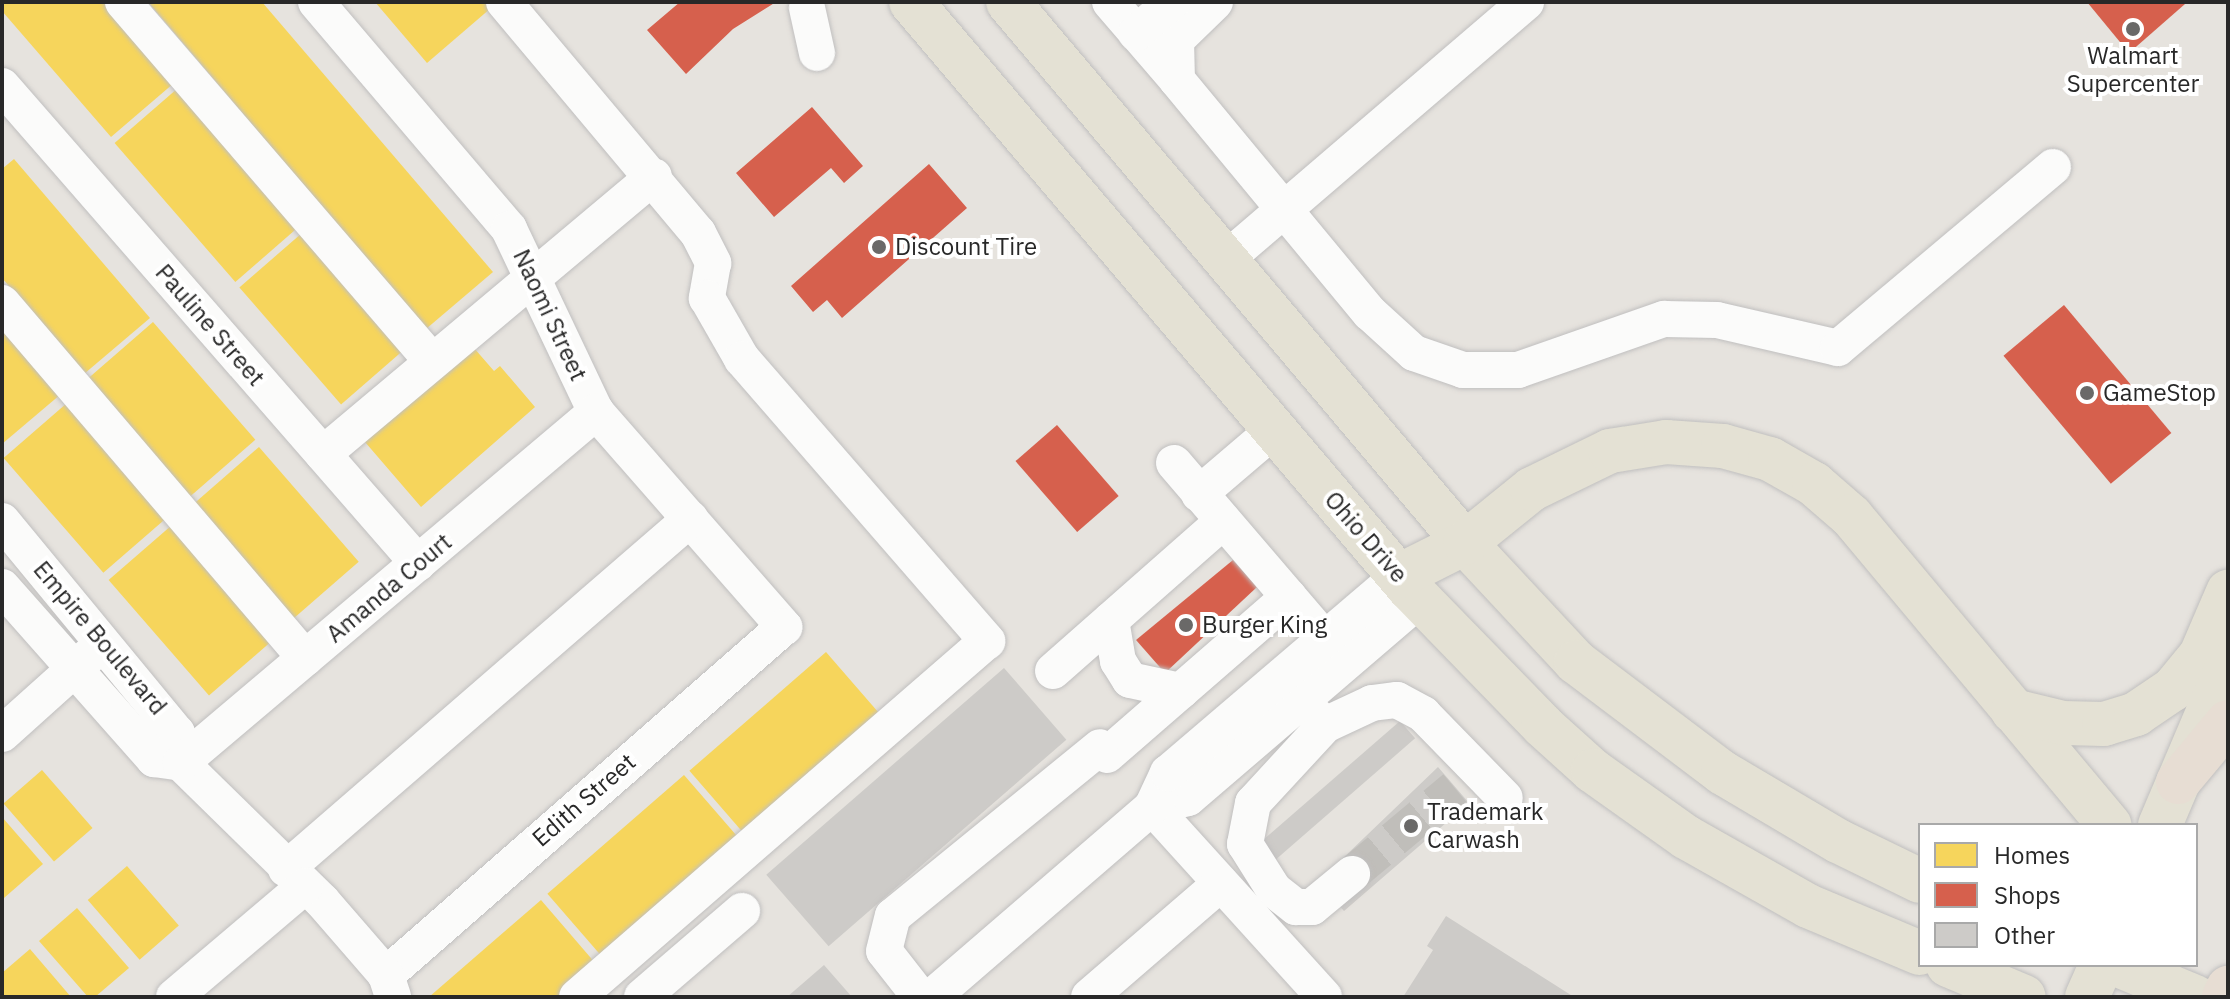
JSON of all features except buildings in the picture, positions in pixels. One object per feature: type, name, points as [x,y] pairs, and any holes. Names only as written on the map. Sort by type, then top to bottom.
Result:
[{"type":"highway","points":[[2178,782],[2228,722]]},
{"type":"highway","points":[[2224,997],[2228,988]]},
{"type":"main road","name":"Ohio Drive","points":[[911,2],[1409,588],[1543,726],[1640,805],[1761,882],[1918,952]]},
{"type":"main road","points":[[1008,2],[1224,261],[1537,623],[1607,690],[1781,809],[1918,880]]},
{"type":"main road","points":[[1409,588],[1532,489],[1610,451],[1666,442],[1723,446],[1770,459],[1814,484],[1851,516],[2107,823]]},
{"type":"main road","points":[[2013,711],[2063,723],[2104,724],[2136,714],[2173,689],[2201,655],[2228,592]]},
{"type":"main road","points":[[2161,823],[2228,665]]},
{"type":"main road","points":[[1953,967],[2011,991]]},
{"type":"main road","points":[[2087,997],[2100,967]]},
{"type":"main road","points":[[2123,967],[2195,997]]},
{"type":"street","points":[[123,2],[431,360]]},
{"type":"street","name":"Naomi Street","points":[[316,2],[509,229],[536,277],[596,412],[784,627]]},
{"type":"street","points":[[504,2],[654,176],[698,233],[713,263],[707,298],[742,359],[987,641],[577,997]]},
{"type":"street","points":[[1172,2],[1124,12],[1370,313],[1414,353],[1463,370],[1518,370],[1664,319],[1717,320],[1838,348],[2053,167]]},
{"type":"street","points":[[1177,80],[1176,40],[1215,2]]},
{"type":"street","points":[[1224,261],[1526,2]]},
{"type":"street","points":[[807,8],[817,53]]},
{"type":"street","name":"Pauline Street","points":[[9,108],[418,563]]},
{"type":"street","points":[[323,454],[431,360],[536,277],[654,176]]},
{"type":"street","points":[[2,303],[305,658]]},
{"type":"street","name":"Amanda Court","points":[[181,763],[596,412]]},
{"type":"street","points":[[1199,494],[1274,430]]},
{"type":"street","points":[[1174,463],[1325,639]]},
{"type":"street","points":[[174,997],[295,877],[690,519]]},
{"type":"street","name":"Empire Boulevard","points":[[2,521],[106,641],[177,733],[181,763]]},
{"type":"street","points":[[1053,671],[1223,521]]},
{"type":"street","name":"Empire Boulevard","points":[[2,587],[154,759],[181,763],[295,877],[390,986]]},
{"type":"street","points":[[932,997],[1152,807],[1168,773],[1325,639],[1409,588]]},
{"type":"street","points":[[1352,874],[1312,907],[1296,907],[1274,890],[1245,844],[1253,803],[1313,713],[1409,588]]},
{"type":"street","points":[[920,997],[884,951],[893,916],[1181,691],[1289,597]]},
{"type":"street","points":[[1111,620],[1118,661],[1130,680],[1181,691]]},
{"type":"street","name":"Edith Street","points":[[390,986],[784,627]]},
{"type":"street","points":[[2,734],[106,641]]},
{"type":"street","points":[[1152,807],[1188,798],[1313,713],[1397,700],[1423,714],[1466,778],[1505,798]]},
{"type":"street","points":[[1152,807],[1324,997]]},
{"type":"street","points":[[1089,997],[1221,883]]},
{"type":"street","points":[[642,997],[742,911]]},
{"type":"tunnel","points":[[1352,874],[1455,788]]},
{"type":"place","name":"Walmart Supercenter","points":[[2133,29]]},
{"type":"place","name":"Discount Tire","points":[[879,247]]},
{"type":"place","name":"GameStop","points":[[2087,393]]},
{"type":"place","name":"Burger King","points":[[1186,625]]},
{"type":"place","name":"Trademark Carwash","points":[[1411,826]]}]
